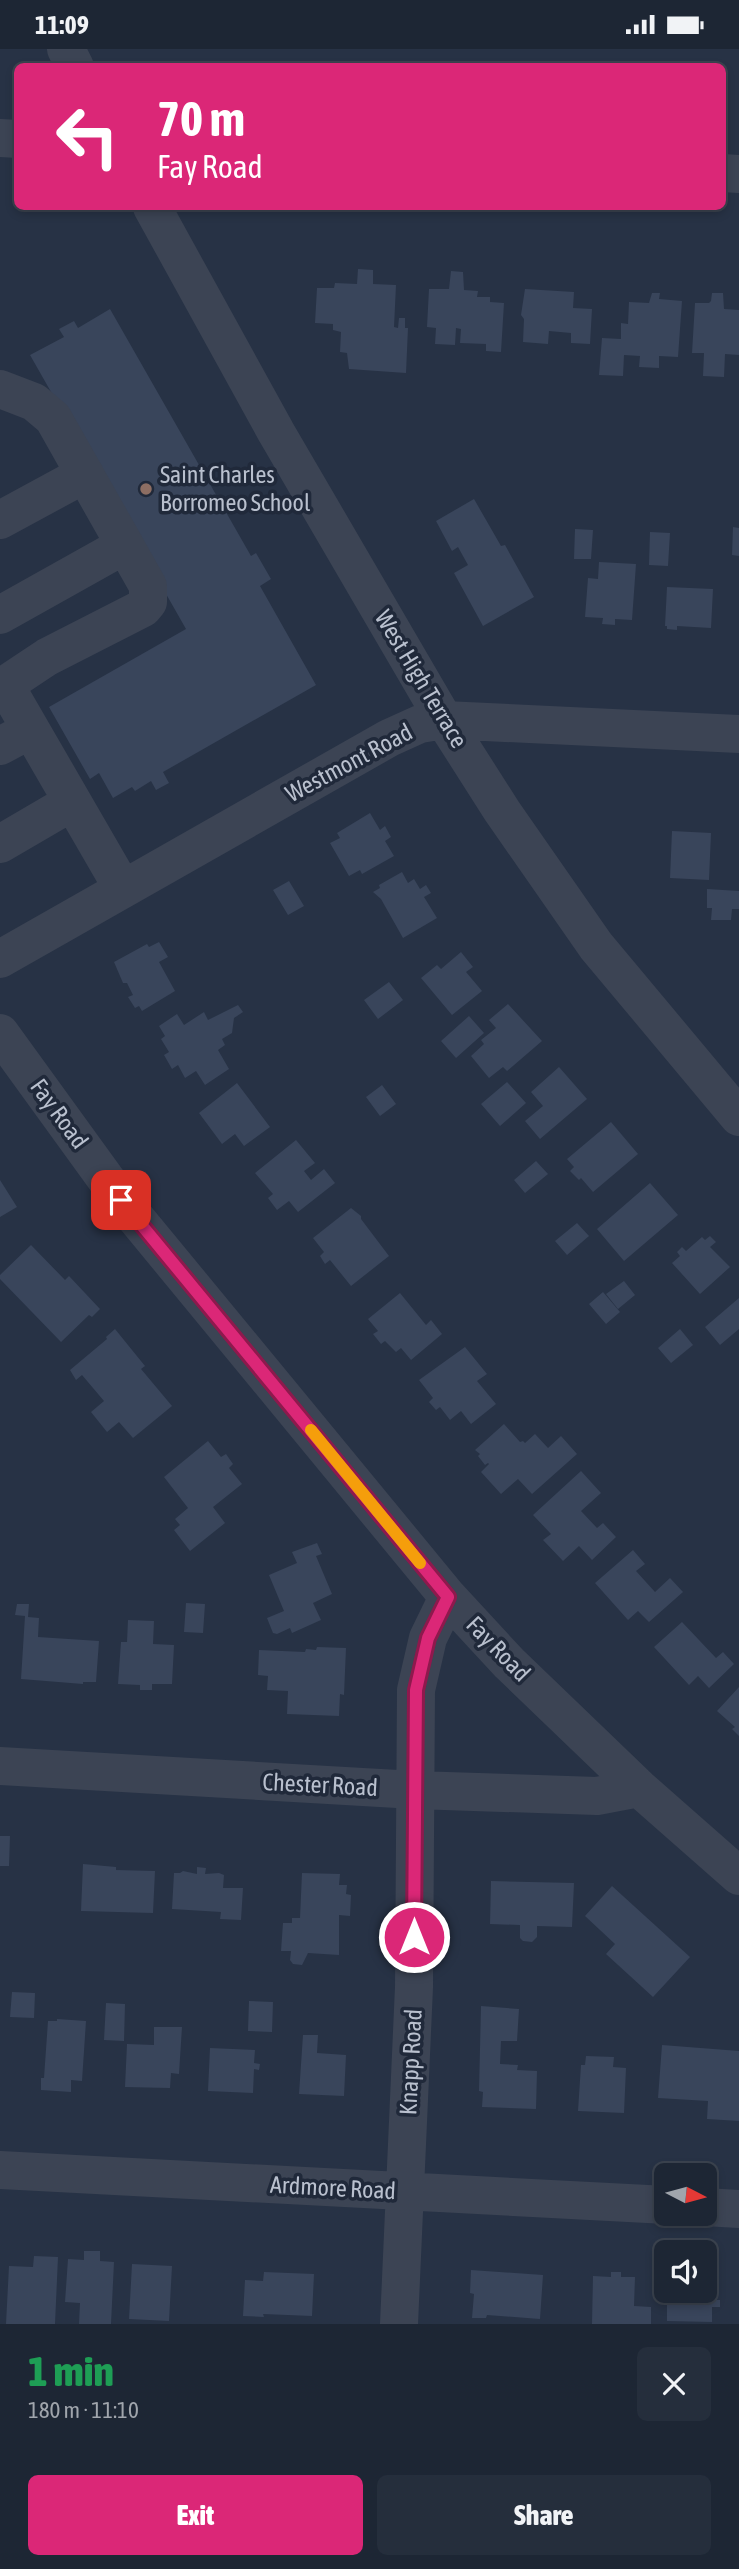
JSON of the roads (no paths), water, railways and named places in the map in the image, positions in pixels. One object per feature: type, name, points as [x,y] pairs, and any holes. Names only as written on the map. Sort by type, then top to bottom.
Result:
[{"type":"street","name":"West High Terrace","points":[[154,210],[276,432],[444,720],[502,811],[596,946],[739,1117]]},
{"type":"street","points":[[0,421],[17,396],[53,418],[148,586],[148,602],[142,608],[47,657],[2,686],[15,738],[72,802],[123,889]]},
{"type":"street","points":[[0,520],[85,474]]},
{"type":"street","points":[[0,615],[125,545]]},
{"type":"street","name":"Westmont Road","points":[[0,958],[389,738],[420,724],[444,720],[739,734]]},
{"type":"street","points":[[0,844],[72,802]]},
{"type":"street","name":"Fay Road","points":[[0,1033],[121,1200],[448,1597],[509,1663],[639,1788],[739,1876]]},
{"type":"street","name":"Knapp Road","points":[[399,2324],[414,1987],[416,1690],[428,1638],[448,1597]]},
{"type":"street","name":"Chester Road","points":[[0,1766],[415,1790],[597,1796],[639,1788]]},
{"type":"street","name":"Ardmore Road","points":[[0,2170],[654,2204]]},
{"type":"street","points":[[718,2208],[739,2209]]},
{"type":"place","name":"Saint Charles Borromeo School","points":[[146,489]]}]
